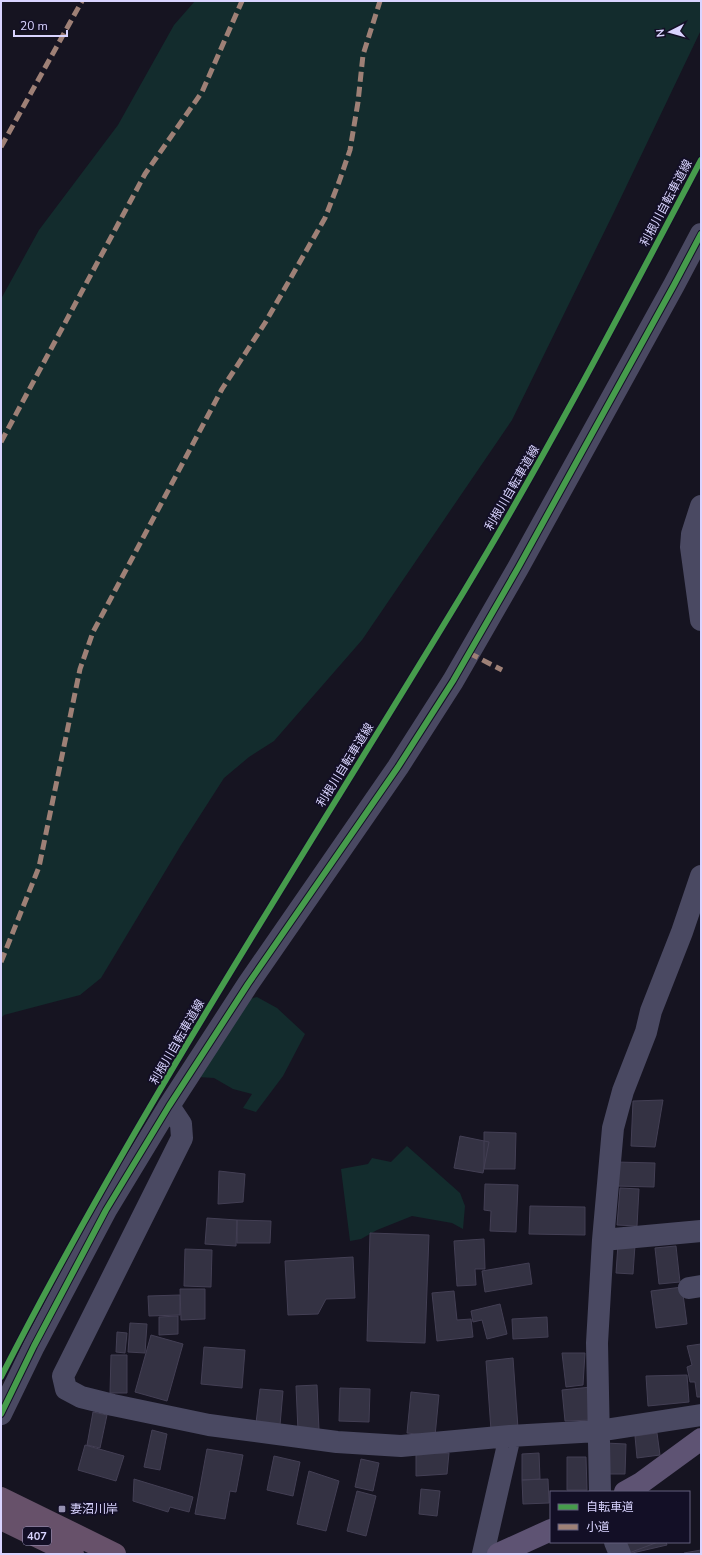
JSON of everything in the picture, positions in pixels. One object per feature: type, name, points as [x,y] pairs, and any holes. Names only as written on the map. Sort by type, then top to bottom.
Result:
[{"type":"highway","name":"407","points":[[1,1498],[115,1554]]},
{"type":"highway","name":"407","points":[[1,1519],[73,1554]]},
{"type":"main road","points":[[627,1491],[641,1483],[701,1439]]},
{"type":"main road","points":[[498,1554],[550,1530]]},
{"type":"street","points":[[1,1414],[34,1346],[106,1210],[169,1106],[248,984],[398,767],[453,681],[548,514],[674,286],[701,234]]},
{"type":"street","points":[[701,506],[692,534],[692,547],[701,620]]},
{"type":"street","points":[[600,1491],[597,1343],[603,1240],[613,1128],[623,1091],[646,1032],[651,1011],[682,932],[701,876]]},
{"type":"street","points":[[169,1106],[181,1124],[182,1138],[63,1376],[66,1389],[81,1397],[209,1425],[337,1442],[401,1446],[510,1436],[598,1431],[701,1415]]},
{"type":"street","points":[[603,1240],[701,1231]]},
{"type":"street","points":[[483,1554],[510,1436]]},
{"type":"street","points":[[615,1543],[620,1554]]},
{"type":"green space","points":[[195,1],[701,1],[701,30],[512,420],[362,640],[274,741],[249,757],[224,778],[181,845],[101,978],[80,995],[4,1015],[1,1018],[1,299],[39,230],[118,125],[174,25]]},
{"type":"green space","points":[[257,997],[277,1008],[305,1034],[283,1076],[256,1112],[243,1108],[252,1094],[233,1089],[214,1078],[198,1077],[250,999]]},
{"type":"green space","points":[[407,1146],[460,1193],[465,1206],[463,1229],[452,1223],[412,1216],[377,1230],[361,1239],[350,1241],[341,1169],[368,1164],[372,1158],[391,1162]]},
{"type":"building","points":[[663,1100],[655,1147],[631,1146],[633,1101]]},
{"type":"building","points":[[484,1132],[516,1133],[515,1169],[484,1169]]},
{"type":"building","points":[[460,1136],[489,1142],[483,1173],[454,1168]]},
{"type":"building","points":[[616,1162],[655,1163],[654,1187],[616,1186]]},
{"type":"building","points":[[219,1171],[245,1174],[243,1202],[218,1204]]},
{"type":"building","points":[[485,1184],[518,1185],[516,1232],[490,1231],[491,1211],[484,1210]]},
{"type":"building","points":[[620,1188],[639,1189],[637,1226],[617,1225]]},
{"type":"building","points":[[530,1206],[585,1207],[585,1235],[529,1234]]},
{"type":"building","points":[[207,1218],[237,1220],[236,1246],[205,1244]]},
{"type":"building","points":[[237,1220],[271,1221],[270,1243],[237,1243]]},
{"type":"building","points":[[370,1233],[429,1235],[425,1343],[367,1341]]},
{"type":"building","points":[[484,1239],[485,1269],[475,1269],[476,1285],[457,1286],[454,1241]]},
{"type":"building","points":[[618,1244],[635,1245],[633,1274],[616,1273]]},
{"type":"building","points":[[676,1246],[680,1282],[659,1284],[655,1248]]},
{"type":"building","points":[[185,1249],[212,1250],[211,1287],[184,1286]]},
{"type":"building","points":[[353,1257],[355,1298],[326,1299],[318,1314],[288,1315],[285,1261]]},
{"type":"building","points":[[529,1263],[532,1284],[485,1292],[482,1271]]},
{"type":"building","points":[[682,1287],[687,1324],[656,1328],[651,1291]]},
{"type":"building","points":[[180,1289],[205,1289],[205,1319],[181,1320]]},
{"type":"building","points":[[454,1291],[457,1320],[471,1319],[473,1337],[437,1341],[432,1293]]},
{"type":"building","points":[[180,1295],[180,1315],[149,1316],[148,1296]]},
{"type":"building","points":[[500,1304],[507,1334],[487,1339],[482,1320],[473,1322],[471,1311]]},
{"type":"building","points":[[178,1316],[178,1334],[159,1335],[159,1317]]},
{"type":"building","points":[[547,1317],[548,1337],[513,1339],[512,1319]]},
{"type":"building","points":[[130,1323],[147,1324],[145,1353],[128,1352]]},
{"type":"building","points":[[117,1332],[127,1333],[125,1353],[116,1352]]},
{"type":"building","points":[[151,1335],[183,1344],[167,1401],[135,1392]]},
{"type":"building","points":[[701,1344],[701,1397],[697,1397],[695,1382],[690,1382],[687,1367],[692,1365],[687,1346]]},
{"type":"building","points":[[204,1347],[245,1350],[242,1388],[201,1384]]},
{"type":"building","points":[[562,1353],[585,1353],[583,1385],[566,1387]]},
{"type":"building","points":[[111,1355],[127,1355],[127,1393],[110,1393]]},
{"type":"building","points":[[513,1358],[518,1428],[491,1430],[486,1361]]},
{"type":"building","points":[[687,1375],[689,1402],[648,1406],[646,1376]]},
{"type":"building","points":[[317,1385],[319,1430],[298,1431],[296,1386]]},
{"type":"building","points":[[591,1387],[593,1420],[565,1421],[562,1390]]},
{"type":"building","points":[[340,1388],[370,1389],[369,1422],[339,1421]]},
{"type":"building","points":[[260,1389],[283,1391],[280,1425],[256,1423]]},
{"type":"building","points":[[411,1392],[439,1395],[435,1436],[407,1433]]},
{"type":"building","points":[[93,1412],[107,1415],[100,1448],[87,1445]]},
{"type":"building","points":[[152,1430],[167,1434],[160,1470],[144,1467]]},
{"type":"building","points":[[657,1433],[660,1455],[637,1458],[635,1436]]},
{"type":"building","points":[[605,1443],[626,1444],[625,1474],[604,1474]]},
{"type":"building","points":[[85,1445],[124,1456],[116,1481],[78,1470]]},
{"type":"building","points":[[207,1449],[243,1455],[236,1492],[230,1491],[225,1519],[195,1514]]},
{"type":"building","points":[[416,1453],[449,1453],[447,1474],[416,1476]]},
{"type":"building","points":[[539,1453],[540,1479],[522,1480],[522,1454]]},
{"type":"building","points":[[274,1456],[300,1462],[293,1496],[267,1490]]},
{"type":"building","points":[[567,1457],[586,1457],[587,1490],[567,1490]]},
{"type":"building","points":[[361,1459],[379,1463],[373,1491],[355,1487]]},
{"type":"building","points":[[309,1471],[339,1481],[326,1531],[297,1524]]},
{"type":"building","points":[[134,1479],[193,1497],[189,1512],[170,1507],[168,1512],[133,1501]]},
{"type":"building","points":[[548,1479],[549,1503],[523,1504],[522,1480]]},
{"type":"building","points":[[421,1489],[440,1491],[437,1516],[419,1514]]},
{"type":"building","points":[[357,1491],[376,1496],[366,1536],[347,1531]]},
{"type":"building","points":[[622,1543],[666,1543],[667,1545],[628,1554]]},
{"type":"building","points":[[625,1543],[655,1543],[629,1553]]},
{"type":"building","points":[[701,1550],[701,1554],[684,1553]]},
{"type":"marked path","points":[[1,147],[82,1]]},
{"type":"marked path","points":[[1,442],[145,174],[202,92],[242,1]]},
{"type":"marked path","points":[[1,962],[39,867],[80,669],[93,632],[222,389],[265,323],[325,218],[350,150],[358,102],[363,55],[380,1]]},
{"type":"marked path","points":[[469,653],[502,670]]},
{"type":"cycle path","name":"利根川自転車道線","points":[[1,1377],[54,1276],[166,1079],[494,540],[585,378],[701,160]]},
{"type":"cycle path","points":[[1,1414],[34,1346],[106,1210],[169,1106],[248,984],[398,767],[453,681],[518,568],[701,234]]},
{"type":"place","name":"妻沼川岸","points":[[62,1509]]}]
